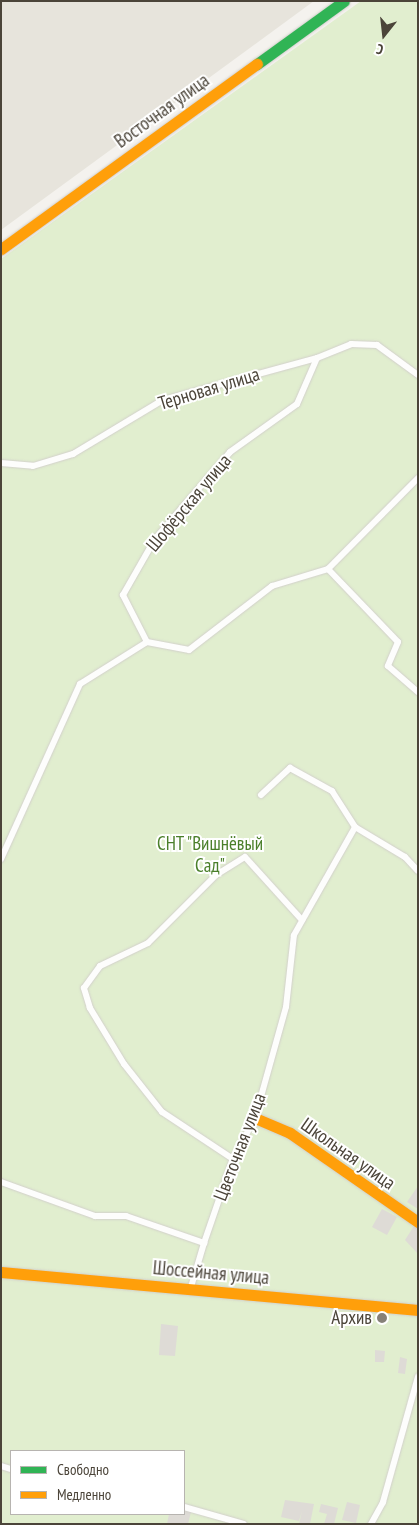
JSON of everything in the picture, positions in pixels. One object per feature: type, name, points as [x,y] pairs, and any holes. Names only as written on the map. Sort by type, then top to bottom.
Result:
[{"type":"street","name":"Восточная улица","points":[[1,249],[344,1]]},
{"type":"street","name":"Школьная улица","points":[[255,1118],[290,1133],[418,1222]]},
{"type":"street","name":"Шоссейная улица","points":[[1,1272],[418,1310]]},
{"type":"lane","name":"Терновая улица","points":[[1,463],[33,466],[73,454],[163,400],[317,358],[351,344],[378,346],[418,375]]},
{"type":"lane","name":"Шофёрская улица","points":[[147,642],[123,595],[155,539],[230,452],[297,404],[317,358]]},
{"type":"lane","points":[[1,859],[80,684],[147,642],[189,650],[272,586],[328,569],[418,478]]},
{"type":"lane","points":[[328,569],[398,642],[388,666],[418,692]]},
{"type":"lane","points":[[260,795],[290,768],[332,791],[355,827],[405,857],[418,872]]},
{"type":"lane","name":"Цветочная улица","points":[[191,1288],[204,1242],[233,1159],[255,1118],[286,1007],[294,935],[355,827]]},
{"type":"lane","points":[[233,1159],[162,1112],[124,1064],[90,1008],[84,988],[100,966],[148,943],[216,875],[245,857],[302,920]]},
{"type":"lane","points":[[1,1182],[95,1216],[126,1216],[204,1242]]},
{"type":"lane","points":[[371,1524],[383,1502],[418,1377]]},
{"type":"lane","points":[[185,1508],[244,1524]]},
{"type":"shaded area","points":[[1,1],[314,1],[1,230]]},
{"type":"green space","name":"СНТ \"Вишнёвый Сад\"","points":[[361,1],[418,1],[418,1524],[1,1524],[1,259]]},
{"type":"building","points":[[418,1186],[418,1209],[407,1202]]},
{"type":"building","points":[[382,1209],[397,1217],[387,1235],[372,1227]]},
{"type":"building","points":[[414,1226],[418,1228],[418,1254],[405,1240]]},
{"type":"building","points":[[161,1324],[178,1326],[175,1356],[159,1355]]},
{"type":"building","points":[[375,1350],[385,1351],[384,1362],[375,1362]]},
{"type":"building","points":[[400,1357],[407,1359],[405,1374],[398,1373]]},
{"type":"building","points":[[285,1500],[314,1504],[310,1524],[299,1524],[302,1511],[299,1521],[281,1517]]},
{"type":"building","points":[[347,1502],[360,1505],[356,1523],[342,1520]]},
{"type":"building","points":[[321,1504],[338,1508],[334,1524],[324,1524],[327,1514],[319,1512]]},
{"type":"building","points":[[185,1510],[191,1512],[188,1524],[167,1524],[169,1515],[185,1515]]},
{"type":"traffic: fast","points":[[257,64],[344,1]]},
{"type":"traffic: slow","points":[[1,249],[257,64]]},
{"type":"traffic: slow","points":[[255,1118],[290,1133],[418,1222]]},
{"type":"traffic: slow","points":[[1,1272],[418,1310]]},
{"type":"place","name":"Архив","points":[[382,1318]]}]
